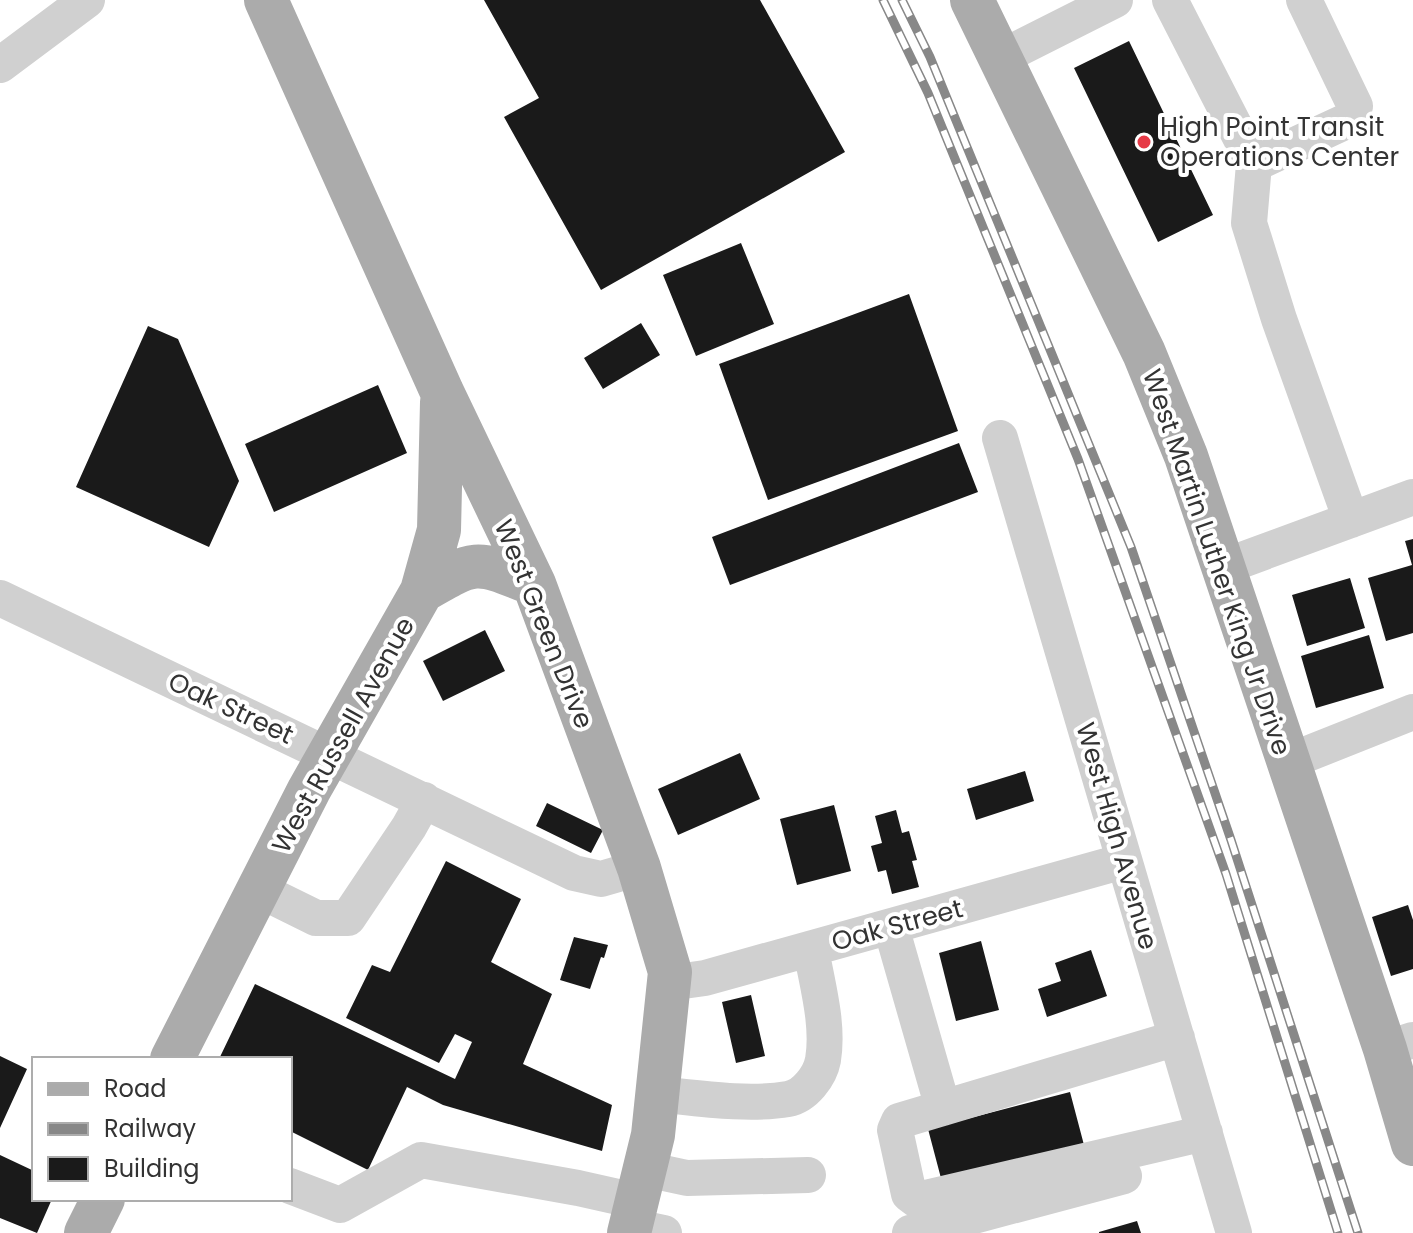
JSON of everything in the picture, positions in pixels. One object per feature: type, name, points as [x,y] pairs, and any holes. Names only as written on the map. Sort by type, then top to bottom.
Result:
[{"type":"main road","name":"West Green Drive","points":[[266,0],[442,392],[534,584],[639,868],[670,972],[653,1135],[641,1212]]},
{"type":"main road","name":"West Martin Luther King Jr Drive","points":[[972,0],[1144,353],[1186,456],[1287,762],[1399,1044],[1413,1144]]},
{"type":"main road","name":"West Russell Avenue","points":[[173,1057],[309,790],[422,591],[439,530],[442,392]]},
{"type":"main road","points":[[422,591],[464,567],[488,566],[534,584]]},
{"type":"main road","points":[[86,1233],[102,1201]]},
{"type":"street","points":[[0,65],[87,0]]},
{"type":"street","points":[[1000,58],[1115,0]]},
{"type":"street","points":[[1170,0],[1254,164],[1249,223],[1279,319],[1351,520]]},
{"type":"street","points":[[1254,164],[1351,119],[1355,106],[1304,0]]},
{"type":"street","name":"West High Avenue","points":[[1000,438],[1234,1233]]},
{"type":"street","points":[[1223,567],[1413,497]]},
{"type":"street","name":"Oak Street","points":[[0,598],[574,873],[601,879],[639,868]]},
{"type":"street","points":[[1287,762],[1413,712]]},
{"type":"street","points":[[259,890],[316,918],[348,918],[424,800]]},
{"type":"street","name":"Oak Street","points":[[669,983],[705,978],[1124,861]]},
{"type":"street","points":[[891,927],[943,1108]]},
{"type":"street","points":[[657,1094],[720,1101],[791,1099],[815,1082],[823,1062],[825,1032],[811,949]]},
{"type":"street","points":[[1177,1038],[899,1121],[895,1130],[909,1194],[917,1200],[1208,1143]]},
{"type":"street","points":[[910,1233],[1043,1198],[1208,1143]]},
{"type":"street","points":[[292,1187],[340,1205],[421,1160],[641,1212],[687,1178],[808,1175]]},
{"type":"building","points":[[484,0],[760,0],[845,152],[601,290],[504,117],[539,98]]},
{"type":"building","name":"High Point Transit Operations Center","points":[[1129,41],[1213,215],[1158,242],[1074,68]]},
{"type":"building","points":[[741,243],[774,324],[696,356],[663,275]]},
{"type":"building","points":[[909,294],[958,431],[768,500],[719,364]]},
{"type":"building","points":[[641,323],[660,355],[603,389],[584,358]]},
{"type":"building","points":[[148,326],[178,339],[239,481],[209,547],[76,487]]},
{"type":"building","points":[[378,385],[407,453],[274,512],[245,444]]},
{"type":"building","points":[[959,443],[978,492],[730,585],[712,537]]},
{"type":"building","points":[[1413,539],[1413,633],[1386,641],[1368,578],[1412,565],[1405,541]]},
{"type":"building","points":[[1350,578],[1365,628],[1307,646],[1292,595]]},
{"type":"building","points":[[485,630],[505,671],[443,701],[423,661]]},
{"type":"building","points":[[1369,635],[1384,688],[1316,708],[1301,656]]},
{"type":"building","points":[[740,753],[760,799],[678,835],[658,789]]},
{"type":"building","points":[[1025,771],[1034,801],[976,820],[967,789]]},
{"type":"building","points":[[547,803],[603,830],[591,853],[536,826]]},
{"type":"building","points":[[834,805],[851,871],[797,885],[780,819]]},
{"type":"building","points":[[896,810],[902,833],[909,831],[917,860],[912,861],[919,887],[892,894],[886,870],[878,872],[871,846],[882,843],[875,816]]},
{"type":"building","points":[[446,861],[521,899],[491,962],[552,994],[523,1064],[612,1105],[602,1151],[443,1105],[407,1087],[368,1170],[292,1132],[292,1057],[220,1057],[255,984],[455,1079],[472,1042],[455,1034],[439,1063],[346,1018],[372,965],[390,972]]},
{"type":"building","points":[[1408,905],[1413,920],[1413,969],[1391,976],[1372,917]]},
{"type":"building","points":[[574,937],[608,945],[590,989],[560,980]]},
{"type":"building","points":[[981,941],[999,1010],[956,1021],[939,953]]},
{"type":"building","points":[[1091,950],[1107,996],[1047,1017],[1038,989],[1061,981],[1055,963]]},
{"type":"building","points":[[751,995],[765,1056],[736,1063],[722,1002]]},
{"type":"building","points":[[0,1056],[27,1069],[0,1128]]},
{"type":"building","points":[[1070,1092],[1084,1145],[942,1182],[928,1129]]},
{"type":"building","points":[[0,1155],[32,1170],[32,1201],[51,1201],[37,1233],[0,1218]]},
{"type":"building","points":[[1137,1221],[1141,1233],[1099,1233],[1099,1232]]},
{"type":"railway","points":[[883,0],[928,93],[1078,459],[1226,874],[1338,1233]]},
{"type":"railway","points":[[902,0],[930,57],[1131,547],[1231,840],[1358,1233]]},
{"type":"place","name":"High Point Transit Operations Center","points":[[1144,142]]}]
